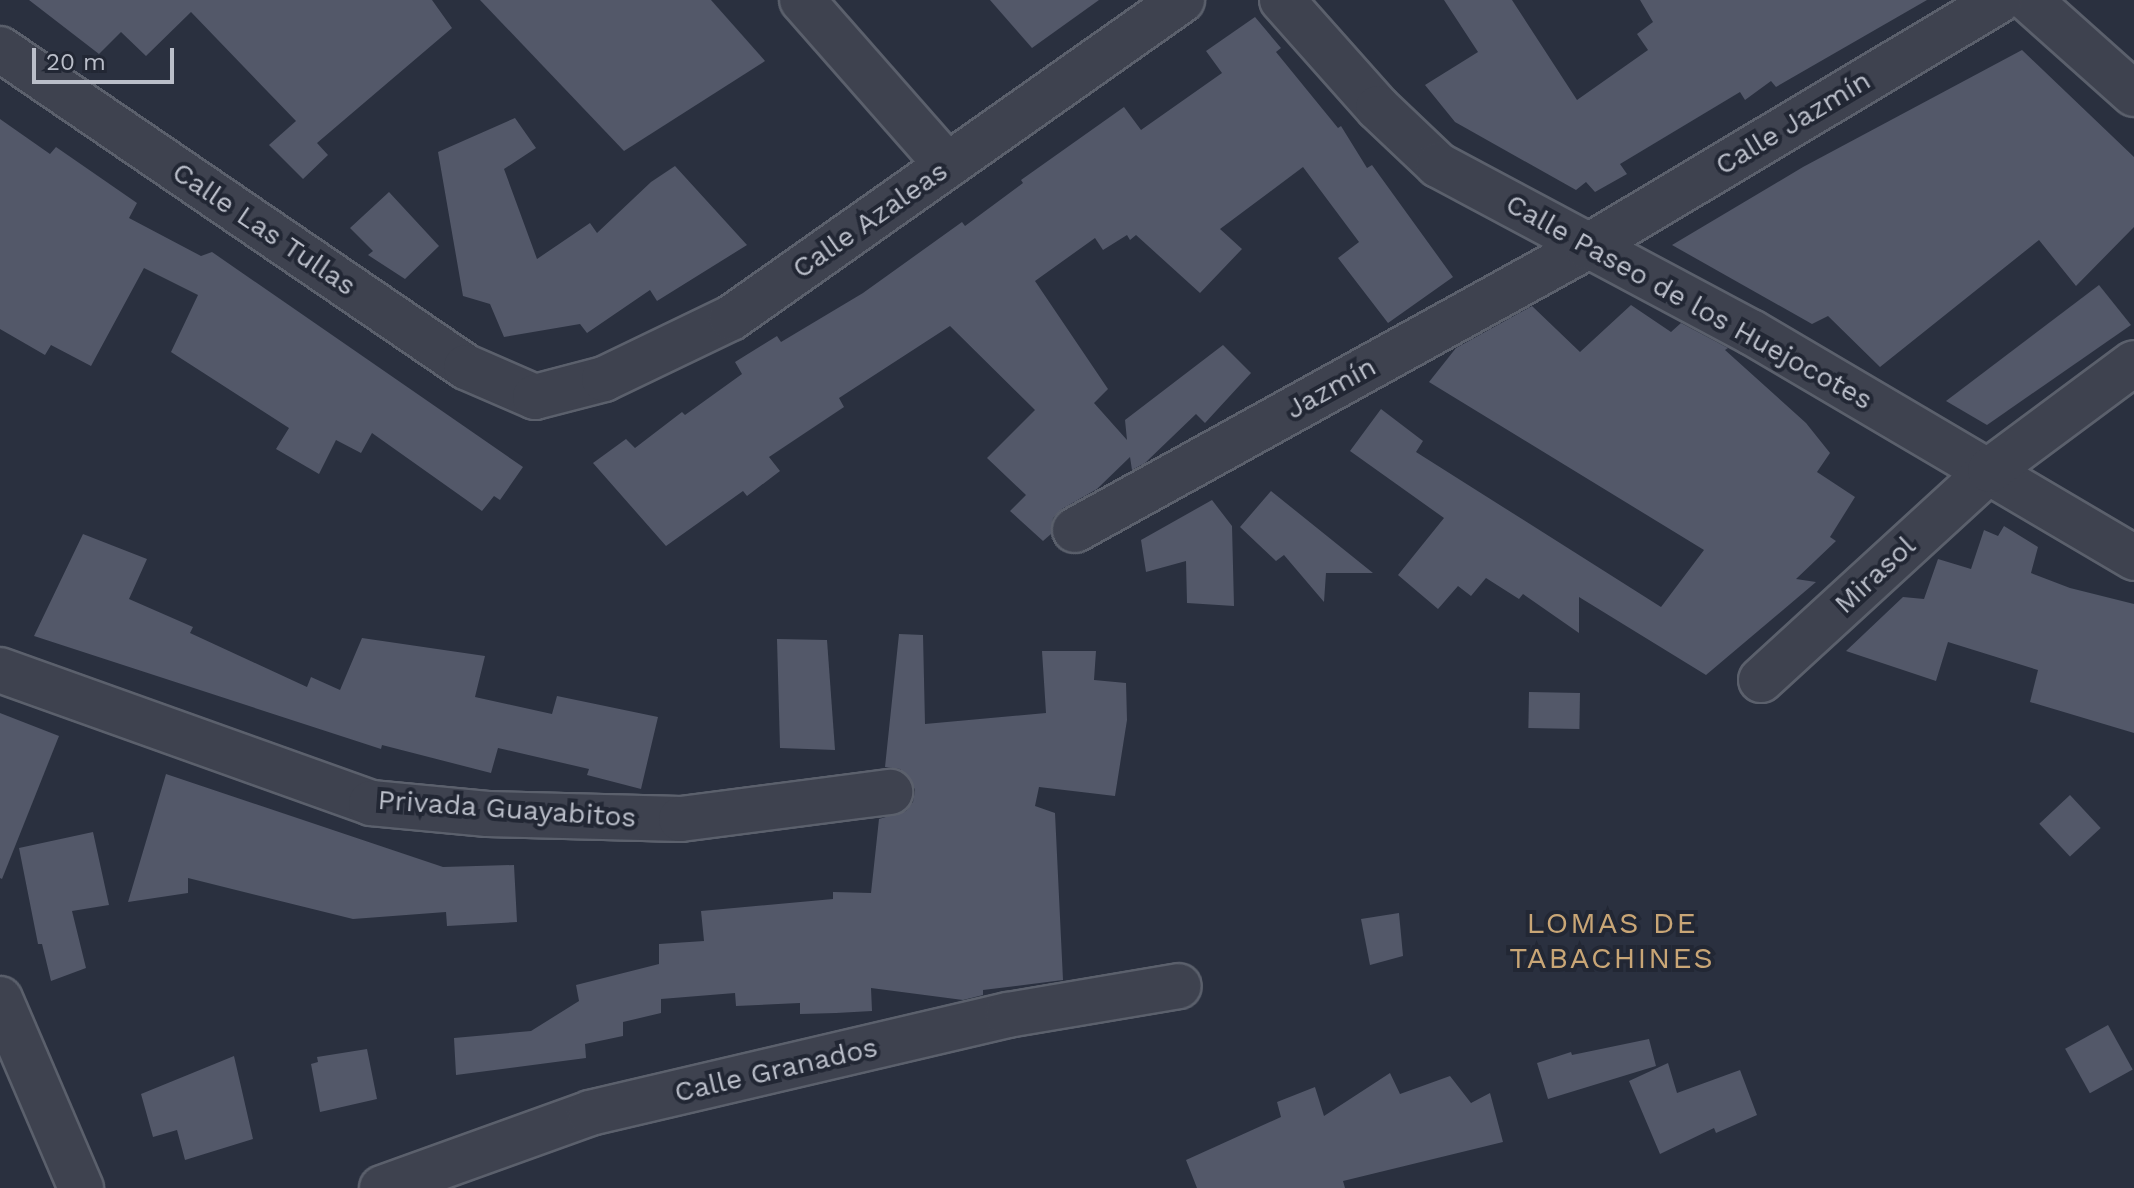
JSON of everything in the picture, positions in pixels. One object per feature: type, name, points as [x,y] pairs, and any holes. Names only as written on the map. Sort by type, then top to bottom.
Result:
[{"type":"street","points":[[802,0],[947,165]]},
{"type":"street","name":"Calle Azaleas","points":[[535,397],[604,379],[731,318],[1182,0]]},
{"type":"street","name":"Calle Paseo de los Huejocotes","points":[[1282,0],[1378,108],[1438,165],[1751,332],[1990,470],[2134,558]]},
{"type":"street","name":"Calle Jazmín","points":[[1587,247],[1999,0]]},
{"type":"street","points":[[2029,0],[2134,94]]},
{"type":"street","name":"Calle Las Tullas","points":[[0,49],[466,367],[535,397]]},
{"type":"street","name":"Jazmín","points":[[1075,530],[1587,247]]},
{"type":"street","name":"Mirasol","points":[[1761,680],[1990,470],[2134,363]]},
{"type":"street","name":"Privada Guayabitos","points":[[0,670],[371,803],[487,814],[681,819],[890,792]]},
{"type":"street","name":"Calle Granados","points":[[382,1188],[590,1113],[1008,1015],[1179,986]]},
{"type":"street","points":[[0,999],[81,1188]]},
{"type":"building","points":[[29,0],[432,0],[452,28],[317,143],[328,155],[303,179],[269,145],[296,121],[191,12],[146,56],[121,32],[99,54]]},
{"type":"building","points":[[480,0],[711,0],[765,61],[624,151]]},
{"type":"building","points":[[990,0],[1099,0],[1032,48]]},
{"type":"building","points":[[1444,0],[1512,0],[1577,100],[1648,50],[1637,34],[1653,22],[1640,0],[1927,0],[1776,87],[1771,81],[1745,100],[1740,92],[1620,164],[1627,174],[1595,192],[1586,182],[1576,190],[1455,122],[1425,85],[1478,52]]},
{"type":"building","points":[[1255,17],[1281,48],[1276,52],[1338,128],[1341,126],[1367,168],[1372,165],[1453,277],[1388,323],[1338,258],[1359,242],[1303,167],[1220,229],[1242,249],[1200,293],[1136,235],[1130,240],[1127,235],[1103,250],[1095,238],[1035,281],[1108,389],[1094,403],[1127,440],[1125,420],[1223,345],[1251,373],[1205,423],[1196,414],[1145,463],[1132,470],[1130,457],[1097,489],[1062,509],[1053,518],[1051,534],[1043,541],[1010,511],[1026,495],[987,458],[1035,410],[950,326],[839,398],[844,407],[769,457],[780,471],[747,496],[743,491],[666,546],[593,463],[626,439],[635,448],[682,412],[685,415],[742,374],[735,362],[777,336],[781,342],[863,293],[962,222],[965,226],[1023,183],[1021,180],[1124,107],[1141,130],[1222,73],[1206,51]]},
{"type":"building","points":[[2022,50],[2134,157],[2134,227],[2076,286],[2039,240],[1880,367],[1828,316],[1812,324],[1672,245],[1803,167]]},
{"type":"building","points":[[515,118],[536,148],[504,169],[537,259],[590,223],[597,233],[651,182],[675,166],[747,245],[657,301],[650,290],[587,333],[580,324],[504,337],[490,304],[463,296],[438,152]]},
{"type":"building","points":[[0,119],[50,154],[56,147],[137,203],[129,218],[201,256],[212,252],[523,467],[500,500],[494,496],[482,511],[372,433],[361,453],[336,440],[319,474],[276,449],[289,428],[171,352],[198,295],[144,268],[91,366],[51,345],[45,355],[0,329]]},
{"type":"building","points":[[389,192],[439,246],[405,279],[368,255],[373,251],[350,228]]},
{"type":"building","points":[[2099,285],[2131,325],[1987,425],[1946,401]]},
{"type":"building","points":[[1631,305],[1671,332],[1681,323],[1728,348],[1725,350],[1806,423],[1830,453],[1817,472],[1855,497],[1830,537],[1836,541],[1796,579],[1816,582],[1706,675],[1579,597],[1579,633],[1523,594],[1519,599],[1486,578],[1471,596],[1458,586],[1438,609],[1398,575],[1444,518],[1350,451],[1381,409],[1423,441],[1416,452],[1661,607],[1704,550],[1429,382],[1456,348],[1532,306],[1580,352]]},
{"type":"building","points":[[1271,491],[1373,573],[1326,573],[1324,602],[1284,555],[1276,561],[1240,527]]},
{"type":"building","points":[[1212,500],[1232,526],[1234,606],[1187,603],[1186,561],[1146,572],[1141,540]]},
{"type":"building","points":[[2004,526],[2038,547],[2031,573],[2070,588],[2134,604],[2134,733],[2030,702],[2038,670],[1948,642],[1936,681],[1846,651],[1903,597],[1924,599],[1938,559],[1971,569],[1984,530],[1998,536]]},
{"type":"building","points":[[83,534],[147,559],[129,599],[193,627],[190,633],[307,687],[311,677],[340,690],[362,638],[485,656],[475,697],[552,714],[557,696],[658,717],[641,789],[587,775],[589,769],[498,748],[491,773],[382,745],[381,749],[34,636]]},
{"type":"building","points":[[899,634],[923,635],[925,724],[1046,713],[1042,651],[1096,651],[1094,680],[1126,683],[1127,720],[1115,796],[1039,787],[1035,806],[1055,813],[1063,980],[983,990],[983,995],[963,1000],[871,988],[872,1011],[836,1013],[800,1014],[800,1003],[736,1006],[735,993],[661,999],[661,1013],[623,1022],[623,1036],[585,1044],[586,1058],[456,1075],[454,1038],[531,1031],[579,1001],[576,985],[659,964],[659,944],[704,941],[701,911],[833,899],[833,892],[871,893],[879,819],[906,811],[913,802],[915,790],[910,778],[900,769],[885,767]]},
{"type":"building","points":[[777,639],[827,640],[835,750],[780,748]]},
{"type":"building","points":[[1529,692],[1580,693],[1579,729],[1528,728]]},
{"type":"building","points":[[0,713],[59,736],[2,879],[0,878]]},
{"type":"building","points":[[166,774],[443,867],[514,865],[517,922],[447,926],[446,912],[353,919],[188,878],[188,893],[128,902]]},
{"type":"building","points":[[2070,795],[2101,828],[2070,857],[2039,824]]},
{"type":"building","points":[[93,832],[109,905],[72,911],[86,968],[51,981],[42,944],[38,944],[19,848]]},
{"type":"building","points":[[1399,913],[1403,956],[1370,965],[1361,919]]},
{"type":"building","points":[[2108,1025],[2133,1070],[2090,1093],[2065,1049]]},
{"type":"building","points":[[1649,1039],[1656,1066],[1548,1099],[1537,1063],[1571,1052],[1572,1055]]},
{"type":"building","points":[[367,1049],[377,1099],[320,1112],[311,1064],[318,1062],[317,1057]]},
{"type":"building","points":[[234,1056],[253,1139],[185,1160],[177,1130],[153,1137],[141,1094]]},
{"type":"building","points":[[1668,1063],[1677,1093],[1740,1070],[1757,1115],[1716,1133],[1714,1128],[1660,1154],[1629,1081]]},
{"type":"building","points":[[1390,1073],[1400,1094],[1450,1076],[1471,1103],[1490,1093],[1503,1142],[1343,1181],[1345,1188],[1197,1188],[1186,1160],[1281,1117],[1277,1102],[1315,1087],[1324,1116]]},
{"type":"district","name":"LOMAS DE TABACHINES","points":[[1612,940]]}]
